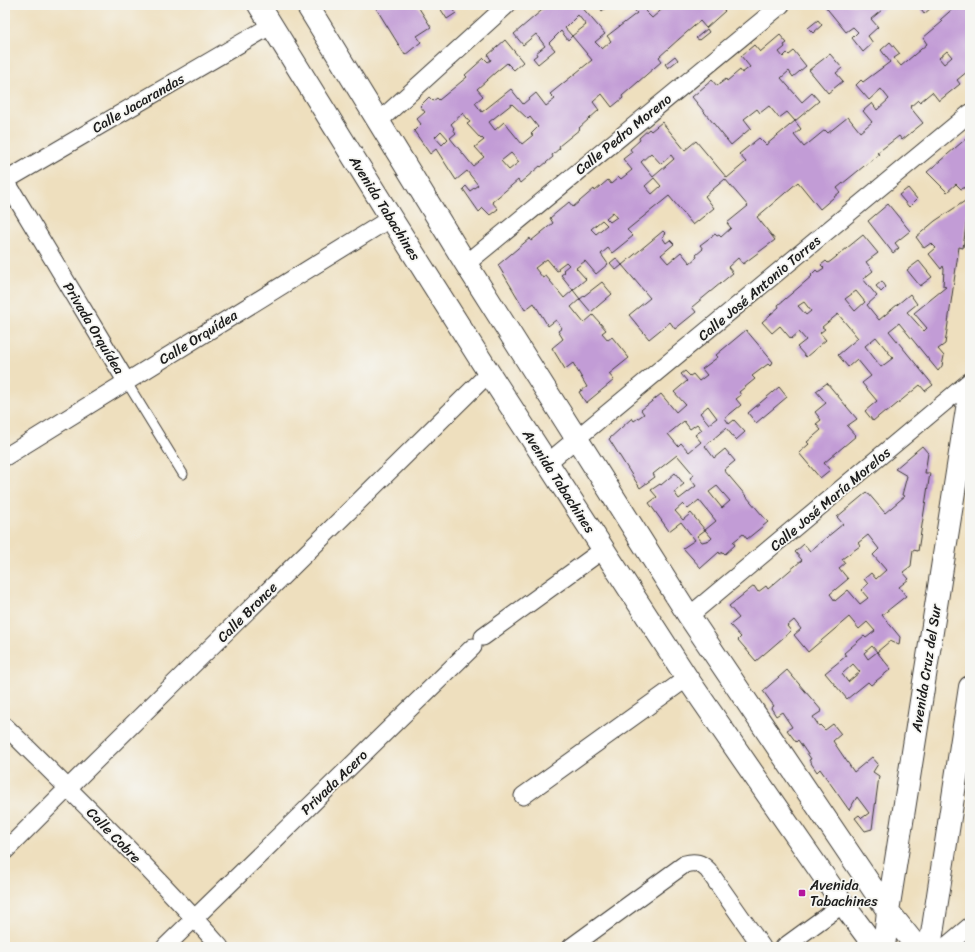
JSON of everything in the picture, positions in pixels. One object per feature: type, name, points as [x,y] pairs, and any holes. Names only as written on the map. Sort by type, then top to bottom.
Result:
[{"type":"street","name":"Avenida Tabachines","points":[[259,5],[489,373],[687,678],[843,904],[875,947]]},
{"type":"street","points":[[307,5],[466,264],[689,616],[888,911],[917,947]]},
{"type":"street","points":[[379,121],[507,5]]},
{"type":"street","name":"Calle Pedro Moreno","points":[[466,264],[781,5]]},
{"type":"street","name":"Calle Jacarandas","points":[[6,181],[272,25]]},
{"type":"street","name":"Calle José Antonio Torres","points":[[547,463],[970,113]]},
{"type":"street","name":"Privada Orquídea","points":[[6,181],[126,381]]},
{"type":"street","name":"Calle Orquídea","points":[[5,457],[391,218]]},
{"type":"street","name":"Calle Bronce","points":[[5,851],[489,373]]},
{"type":"street","name":"Calle José María Morelos","points":[[689,616],[970,381]]},
{"type":"street","name":"Avenida Cruz del Sur","points":[[884,947],[888,911],[970,390]]},
{"type":"street","name":"Privada Acero","points":[[165,947],[478,642],[604,549]]},
{"type":"street","points":[[523,796],[687,678]]},
{"type":"street","points":[[930,947],[970,687]]},
{"type":"street","name":"Calle Cobre","points":[[5,726],[68,788],[194,918],[220,947]]},
{"type":"street","points":[[571,947],[685,864],[698,862],[708,870],[762,947]]},
{"type":"street","points":[[784,947],[843,904]]},
{"type":"street","points":[[945,947],[970,926]]},
{"type":"lane","name":"Privada Orquídea","points":[[126,381],[183,474]]},
{"type":"building","points":[[374,5],[417,5],[431,27],[417,36],[421,42],[405,55]]},
{"type":"building","points":[[438,5],[450,5],[456,13],[447,19]]},
{"type":"building","points":[[548,5],[580,5],[605,34],[595,42],[602,49],[611,41],[607,36],[637,13],[630,5],[651,5],[652,6],[645,11],[652,18],[667,5],[720,5],[725,11],[706,28],[700,21],[659,57],[662,61],[622,96],[623,98],[612,107],[602,94],[593,102],[599,110],[579,128],[580,129],[559,146],[560,148],[552,155],[553,157],[520,183],[518,180],[492,202],[498,209],[490,215],[483,208],[479,212],[463,189],[466,186],[470,191],[478,185],[467,171],[456,180],[436,149],[430,154],[414,131],[421,124],[417,119],[425,112],[420,106],[429,97],[433,101],[437,98],[439,100],[467,77],[465,75],[484,58],[488,62],[491,60],[488,55],[505,40],[523,62],[514,70],[507,63],[477,89],[483,96],[475,103],[482,112],[511,89],[523,104],[536,93],[546,106],[555,99],[550,94],[592,60],[572,36],[568,40],[561,31],[549,43],[555,50],[538,64],[533,58],[537,55],[536,53],[545,46],[536,34],[523,45],[514,34]],"holes":[[[578,15],[586,25],[572,36],[565,28]],[[512,104],[528,119],[530,117],[538,127],[531,134],[533,135],[522,144],[504,122],[495,130],[489,122]],[[463,113],[470,122],[467,124],[481,139],[482,138],[484,140],[475,147],[484,157],[473,166],[450,138],[456,133],[451,124]],[[441,131],[448,139],[442,145],[435,137]],[[511,153],[519,162],[509,170],[501,161]]]},
{"type":"building","points":[[598,5],[609,5],[602,11]]},
{"type":"building","points":[[824,5],[888,5],[871,19],[878,27],[868,36],[873,43],[863,52],[852,38],[858,32],[853,27],[846,32]]},
{"type":"building","points":[[923,5],[928,5],[931,8],[924,14],[920,8]]},
{"type":"building","points":[[957,5],[966,5],[968,8],[970,7],[970,74],[968,71],[957,80],[960,84],[939,101],[932,92],[920,102],[918,100],[910,107],[923,123],[902,140],[899,136],[877,153],[879,154],[837,188],[840,192],[820,209],[798,182],[757,217],[775,240],[743,264],[738,258],[728,267],[733,273],[692,307],[696,312],[675,329],[670,322],[649,339],[629,315],[650,298],[622,265],[663,231],[666,234],[662,237],[666,243],[670,240],[674,244],[661,255],[668,263],[681,252],[690,263],[703,249],[700,245],[715,234],[721,237],[731,228],[727,223],[748,206],[725,179],[705,196],[714,208],[693,225],[669,196],[627,230],[633,236],[612,253],[608,248],[601,254],[608,264],[596,274],[585,261],[576,268],[586,279],[573,290],[580,299],[571,307],[584,323],[593,315],[606,330],[602,333],[608,340],[612,337],[629,358],[609,374],[614,380],[586,403],[579,392],[587,387],[573,363],[565,369],[552,348],[563,339],[558,331],[562,328],[556,320],[548,326],[534,303],[525,310],[498,265],[530,238],[531,241],[553,223],[550,218],[569,202],[573,207],[594,189],[595,191],[608,180],[611,184],[619,177],[621,179],[632,170],[623,159],[632,152],[630,149],[640,140],[639,138],[649,129],[651,131],[662,122],[685,150],[696,141],[727,178],[746,162],[739,154],[759,138],[766,145],[795,121],[801,129],[794,135],[804,147],[825,130],[828,133],[848,117],[860,132],[872,122],[863,111],[872,103],[877,110],[889,99],[881,89],[869,100],[856,85],[861,80],[863,82],[890,62],[881,50],[890,42],[900,54],[894,58],[901,66],[927,44],[923,38],[942,22],[940,20]],"holes":[[[947,51],[952,57],[944,64],[939,58]],[[651,153],[661,164],[671,155],[674,159],[653,177],[641,162]],[[654,178],[661,186],[652,194],[645,186]],[[613,212],[617,217],[610,222],[606,218]],[[602,220],[607,225],[596,234],[591,229]],[[547,259],[557,271],[559,270],[558,268],[566,262],[569,265],[563,270],[565,272],[561,275],[573,290],[564,298],[546,276],[543,278],[535,268]]]},
{"type":"building","points":[[818,20],[822,25],[813,33],[808,28]]},
{"type":"building","points":[[707,29],[709,32],[699,40],[696,38]]},
{"type":"building","points":[[780,35],[787,43],[779,52],[783,57],[787,53],[789,55],[794,51],[806,66],[793,77],[789,71],[781,78],[802,102],[812,93],[819,101],[795,121],[787,112],[779,118],[769,106],[760,113],[757,109],[744,119],[751,128],[731,145],[692,97],[712,80],[717,86],[726,79],[727,81],[740,70],[742,73],[750,67],[741,56],[754,45],[760,52]]},
{"type":"building","points":[[830,54],[842,68],[836,73],[843,81],[828,93],[809,70]]},
{"type":"building","points":[[675,56],[678,60],[668,68],[665,64]]},
{"type":"building","points":[[968,137],[970,138],[969,186],[961,189],[956,184],[947,192],[927,172]]},
{"type":"building","points":[[908,188],[917,199],[909,207],[899,195]]},
{"type":"building","points":[[965,201],[969,202],[963,248],[959,247],[945,344],[938,349],[944,356],[942,366],[938,371],[899,323],[889,331],[933,385],[925,391],[920,385],[886,413],[885,411],[873,421],[865,411],[877,401],[862,383],[871,376],[857,359],[848,367],[838,355],[858,338],[838,314],[822,327],[825,329],[820,333],[826,340],[806,357],[797,347],[806,340],[799,332],[791,339],[780,326],[772,333],[762,322],[779,307],[778,305],[812,276],[811,275],[816,270],[818,272],[824,268],[821,265],[826,261],[828,263],[831,261],[863,235],[878,253],[866,262],[873,271],[863,279],[877,296],[867,305],[879,320],[910,294],[917,304],[907,312],[924,331],[927,328],[914,313],[946,287],[943,286],[943,266],[941,269],[929,254],[936,248],[931,243],[924,248],[916,237],[935,221]],"holes":[[[856,291],[865,302],[855,311],[845,299]],[[804,302],[811,311],[806,315],[798,306]],[[876,337],[893,358],[881,367],[865,346]]]},
{"type":"building","points":[[888,204],[910,231],[895,243],[899,248],[893,253],[868,221]]},
{"type":"building","points":[[616,258],[622,265],[616,270],[610,263]]},
{"type":"building","points":[[919,261],[932,277],[920,286],[907,270]]},
{"type":"building","points":[[882,281],[886,287],[881,292],[876,286]]},
{"type":"building","points":[[602,282],[612,294],[591,312],[580,299]]},
{"type":"building","points":[[746,330],[773,362],[770,366],[768,364],[752,376],[755,379],[739,392],[741,395],[736,399],[741,405],[725,418],[729,424],[734,420],[745,432],[736,440],[726,428],[705,446],[714,458],[725,449],[735,461],[724,470],[768,522],[747,539],[743,534],[733,542],[735,545],[725,554],[723,552],[720,554],[719,552],[701,568],[683,548],[695,540],[681,522],[669,531],[649,503],[657,497],[651,490],[660,484],[661,485],[675,473],[684,484],[674,492],[679,499],[696,486],[690,478],[694,475],[677,455],[653,474],[655,477],[640,488],[609,439],[632,418],[634,421],[644,414],[641,410],[661,394],[676,412],[685,404],[674,392],[687,381],[681,374],[685,371],[690,376],[693,374],[699,381],[707,375],[702,369],[718,357],[716,355]],"holes":[[[708,406],[717,418],[709,424],[700,413]],[[684,421],[690,429],[697,424],[702,430],[695,435],[701,442],[689,452],[681,443],[678,446],[668,434]],[[717,486],[730,501],[722,508],[709,492]],[[699,500],[716,521],[705,530],[691,513],[683,520],[675,511],[683,504],[688,509]],[[705,530],[712,538],[702,542],[697,536]]]},
{"type":"building","points":[[827,383],[857,419],[847,426],[856,436],[824,463],[830,470],[820,478],[799,453],[809,444],[807,442],[821,430],[816,424],[821,420],[815,412],[826,403],[816,391]]},
{"type":"building","points":[[779,387],[787,397],[756,423],[748,413]]},
{"type":"building","points":[[922,446],[928,453],[925,473],[930,473],[918,551],[913,550],[911,566],[903,572],[909,579],[899,587],[906,596],[882,615],[900,637],[899,645],[890,641],[877,652],[891,669],[871,685],[868,682],[847,699],[825,673],[846,656],[844,653],[864,636],[866,638],[875,631],[867,622],[859,629],[849,617],[808,652],[794,635],[801,629],[794,620],[787,626],[791,631],[756,661],[738,640],[741,637],[730,625],[739,618],[729,606],[754,586],[758,592],[766,586],[768,589],[802,560],[795,552],[804,544],[810,551],[843,524],[837,517],[867,492],[885,513],[905,496],[902,495],[907,476],[895,469]],"holes":[[[868,535],[879,549],[873,555],[886,570],[876,579],[871,573],[864,579],[868,584],[861,590],[868,598],[860,604],[848,590],[835,601],[830,594],[848,579],[839,568],[845,563],[842,559],[860,546],[858,543]],[[872,646],[877,652],[868,659],[864,653]],[[853,664],[860,672],[848,682],[842,674]]]},
{"type":"building","points":[[787,670],[822,711],[813,717],[819,726],[820,725],[825,730],[833,724],[841,734],[833,741],[854,772],[872,757],[878,764],[873,772],[879,776],[872,829],[865,831],[855,818],[859,815],[862,818],[869,813],[857,797],[849,810],[820,769],[817,772],[809,760],[811,759],[798,740],[796,742],[787,730],[792,727],[782,712],[776,716],[771,708],[774,706],[763,691]]},
{"type":"place","name":"Avenida Tabachines","points":[[802,893]]}]
